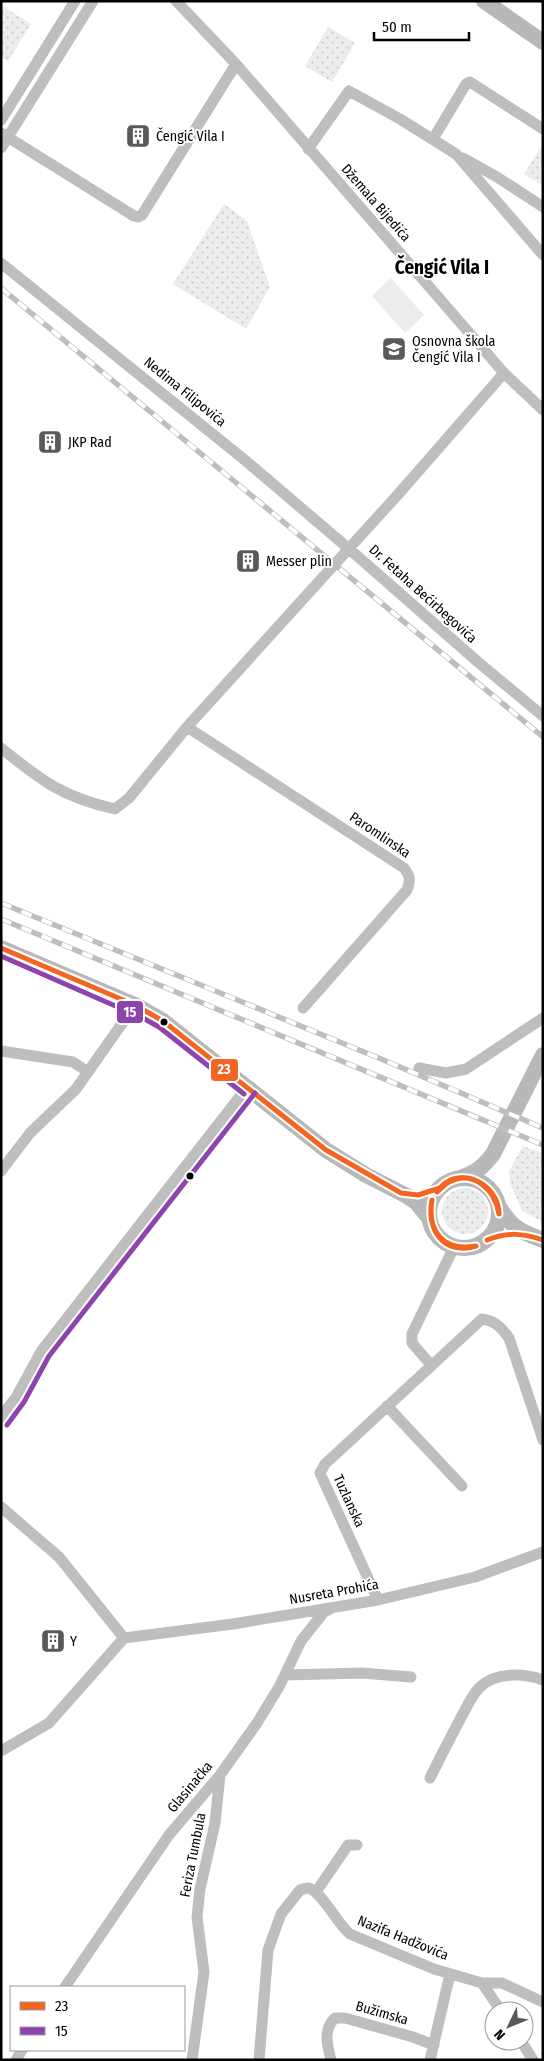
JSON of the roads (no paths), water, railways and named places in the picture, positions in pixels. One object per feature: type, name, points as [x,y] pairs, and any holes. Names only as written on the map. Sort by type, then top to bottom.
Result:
[{"type":"main road","points":[[484,1],[543,42]]},
{"type":"main road","points":[[1,948],[135,1005],[163,1021],[326,1150],[416,1202],[429,1218],[437,1236],[445,1243],[454,1247],[466,1248],[478,1246],[499,1234],[521,1232]]},
{"type":"main road","points":[[429,1218],[429,1207],[433,1196],[440,1188],[449,1181],[483,1168],[493,1154],[543,1055]]},
{"type":"main road","points":[[487,1240],[495,1230],[499,1219],[491,1172],[493,1154]]},
{"type":"main road","points":[[459,1178],[470,1178],[480,1182],[488,1188],[511,1225],[521,1232],[543,1240]]},
{"type":"main road","points":[[407,1196],[440,1188]]},
{"type":"street","points":[[1,120],[76,1]]},
{"type":"street","points":[[1,148],[5,135],[93,1]]},
{"type":"street","name":"Džemala Bijedića","points":[[176,1],[236,64],[504,373],[543,410]]},
{"type":"street","name":"Džemala Bijedića","points":[[188,1],[201,26]]},
{"type":"street","points":[[5,135],[138,217],[146,208],[236,64]]},
{"type":"street","points":[[433,139],[466,84],[470,82],[543,129]]},
{"type":"street","points":[[308,149],[349,91],[497,177],[543,207]]},
{"type":"street","points":[[456,154],[543,255]]},
{"type":"street","name":"Nedima Filipovića","points":[[1,263],[246,461],[348,548]]},
{"type":"street","name":"Dr. Fetaha Bećirbegovića","points":[[504,373],[402,490],[348,548],[478,662],[543,716]]},
{"type":"street","points":[[1,748],[40,780],[65,794],[115,809],[130,798],[187,727],[348,548]]},
{"type":"street","name":"Paromlinska","points":[[187,727],[404,868],[410,876],[410,884],[407,890],[303,1008]]},
{"type":"street","points":[[1,1171],[30,1133],[76,1090],[135,1005]]},
{"type":"street","points":[[419,1068],[446,1073],[466,1069],[543,1018]]},
{"type":"street","points":[[1,1051],[72,1062],[88,1072]]},
{"type":"street","points":[[1,1420],[18,1398],[43,1352],[249,1088]]},
{"type":"street","points":[[431,1364],[412,1343],[412,1334],[454,1247]]},
{"type":"street","name":"Tuzlanska","points":[[378,1600],[320,1473],[325,1464],[431,1364],[482,1319],[500,1326],[509,1338],[514,1348],[543,1440]]},
{"type":"street","points":[[387,1406],[462,1486]]},
{"type":"street","points":[[1,1507],[59,1557],[124,1638],[49,1722],[1,1751]]},
{"type":"street","name":"Nusreta Prohića","points":[[124,1638],[233,1624],[378,1600],[475,1577],[543,1552]]},
{"type":"street","name":"Glasinačka","points":[[66,1986],[169,1835],[220,1775],[256,1723],[285,1675],[301,1641],[313,1624],[324,1612],[335,1606]]},
{"type":"street","points":[[285,1675],[362,1673],[411,1677]]},
{"type":"street","points":[[430,1778],[450,1736],[473,1695],[481,1686],[493,1679],[508,1675],[543,1680]]},
{"type":"street","name":"Feriza Tumbula","points":[[192,2060],[204,1972],[197,1917],[200,1889],[215,1823],[220,1775]]},
{"type":"street","points":[[260,2060],[268,1950],[281,1914],[300,1890],[308,1888],[316,1892],[348,1845],[357,1845]]},
{"type":"street","name":"Nazifa Hadžovića","points":[[316,1892],[342,1928],[350,1934],[450,1974],[482,1983],[502,1983],[543,2002]]},
{"type":"street","points":[[430,2060],[450,1974]]},
{"type":"street","points":[[482,1983],[494,2001]]},
{"type":"street","name":"Bužimska","points":[[331,2060],[326,2042],[329,2024],[335,2018],[345,2018],[434,2045]]},
{"type":"railway","points":[[1,288],[543,737]]},
{"type":"railway","points":[[1,903],[386,1061],[543,1128]]},
{"type":"railway","points":[[1,919],[543,1145]]},
{"type":"place","name":"Čengić Vila I","points":[[138,136]]},
{"type":"place","name":"Osnovna škola Čengić Vila I","points":[[394,349]]},
{"type":"place","name":"JKP Rad","points":[[50,442]]},
{"type":"place","name":"Messer plin","points":[[248,561]]},
{"type":"place","name":"Y","points":[[53,1641]]},
{"type":"district","name":"Čengić Vila I","points":[[442,267]]}]
